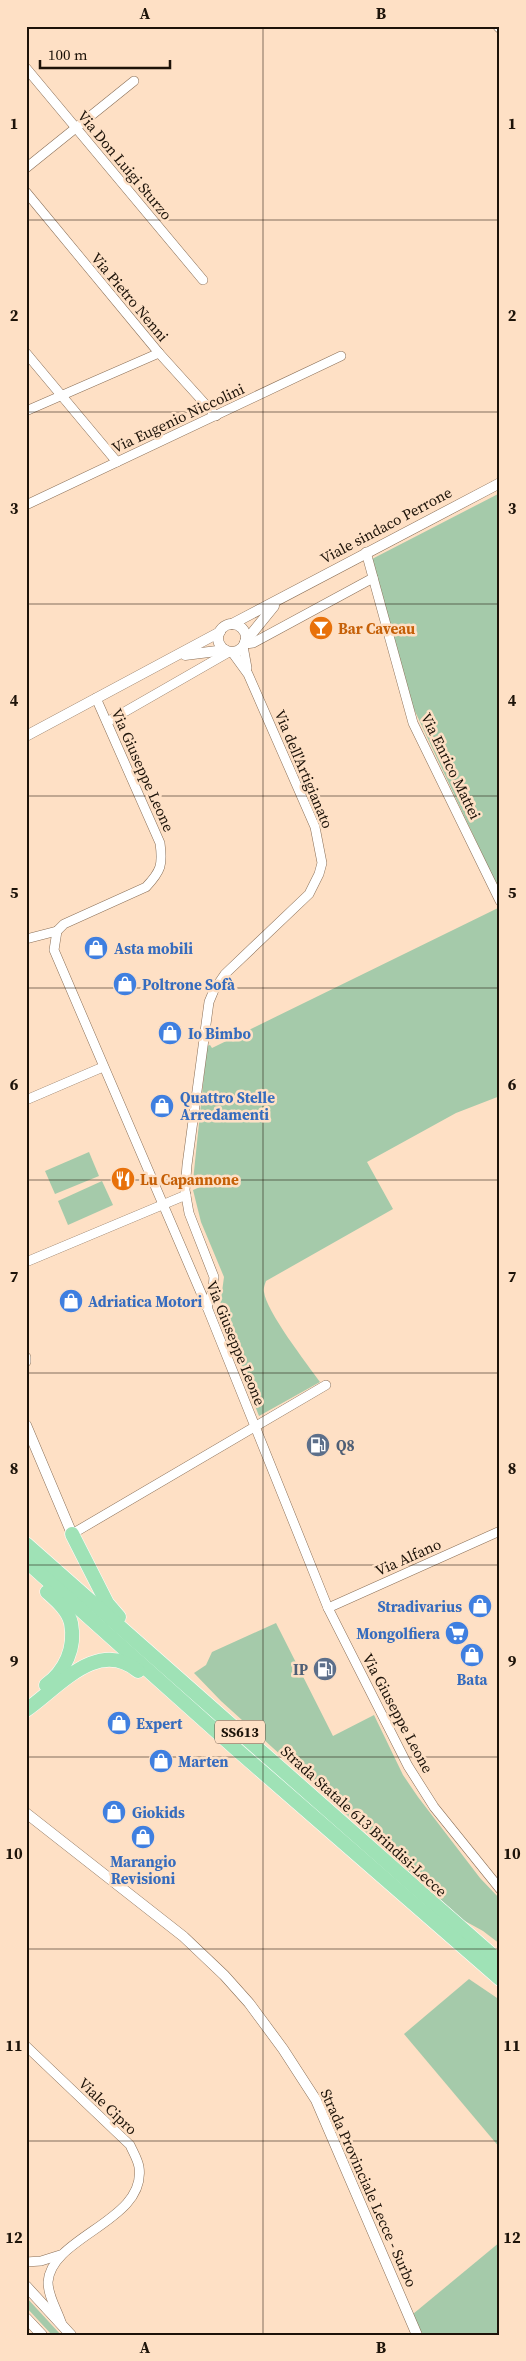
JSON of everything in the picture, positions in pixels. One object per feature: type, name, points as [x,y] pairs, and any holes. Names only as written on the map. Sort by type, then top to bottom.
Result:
[{"type":"highway","points":[[72,1534],[107,1603],[115,1613],[192,1683],[201,1698]]},
{"type":"highway","name":"Strada Statale 613 Brindisi-Lecce","points":[[26,1544],[468,1936],[500,1962]]},
{"type":"highway","name":"Strada Statale 613 Brindisi-Lecce","points":[[26,1561],[236,1749],[500,1979]]},
{"type":"highway","points":[[26,1573],[61,1605],[71,1622],[71,1641],[67,1664],[49,1684],[26,1699]]},
{"type":"highway","points":[[26,1710],[73,1673],[93,1662],[108,1658],[127,1662],[210,1734],[236,1749]]},
{"type":"highway","points":[[468,1936],[480,1941],[500,1957]]},
{"type":"street","name":"Via Don Luigi Sturzo","points":[[27,70],[204,280]]},
{"type":"street","points":[[26,168],[134,81]]},
{"type":"street","name":"Via Pietro Nenni","points":[[26,192],[159,353],[216,416]]},
{"type":"street","points":[[26,353],[117,462]]},
{"type":"street","points":[[26,412],[159,353]]},
{"type":"street","name":"Via Eugenio Niccolini","points":[[26,505],[341,356]]},
{"type":"street","name":"Viale sindaco Perrone","points":[[232,624],[500,483]]},
{"type":"street","name":"Via Enrico Mattei","points":[[366,552],[413,723],[500,901]]},
{"type":"street","points":[[107,722],[229,651],[245,644],[253,644],[373,578]]},
{"type":"street","name":"Viale sindaco Perrone","points":[[245,644],[265,616],[286,595]]},
{"type":"street","points":[[26,736],[232,624],[243,630],[245,644]]},
{"type":"street","points":[[220,632],[219,642],[229,651]]},
{"type":"street","name":"Via dell'Artigianato","points":[[245,644],[248,674]]},
{"type":"street","points":[[164,661],[194,653],[229,651]]},
{"type":"street","name":"Via dell'Artigianato","points":[[207,1307],[213,1290],[214,1277],[190,1213],[186,1195],[186,1165],[207,1012],[214,990],[225,974],[309,894],[322,863],[315,827],[248,674],[229,651]]},
{"type":"street","name":"Via Giuseppe Leone","points":[[96,698],[160,843],[162,863],[154,878],[146,887],[64,924],[57,932],[54,950],[207,1307],[328,1608],[408,1766],[434,1807],[498,1885]]},
{"type":"street","points":[[26,939],[57,932]]},
{"type":"street","points":[[26,1100],[103,1067]]},
{"type":"street","points":[[26,1262],[163,1203],[186,1195]]},
{"type":"street","points":[[26,1357],[26,1362]]},
{"type":"street","points":[[26,1425],[72,1534],[326,1385]]},
{"type":"street","name":"Via Alfano","points":[[328,1608],[500,1531]]},
{"type":"street","name":"Strada Provinciale Lecce - Surbo","points":[[26,1812],[184,1937],[249,2002],[283,2049],[316,2100],[417,2335]]},
{"type":"street","name":"Viale Cipro","points":[[26,2046],[130,2146],[139,2167],[136,2192],[124,2207],[61,2255],[52,2269],[48,2281],[49,2294],[62,2325]]},
{"type":"street","name":"Viale Cipro","points":[[26,2262],[41,2261],[61,2255]]},
{"type":"street","points":[[26,2286],[71,2335]]},
{"type":"street","points":[[28,2321],[42,2335]]},
{"type":"green space","points":[[500,493],[500,892],[412,705],[372,559]]},
{"type":"green space","points":[[498,908],[500,1096],[456,1113],[367,1162],[393,1209],[266,1281],[264,1291],[266,1301],[288,1337],[320,1382],[259,1416],[219,1314],[224,1277],[201,1222],[193,1190],[207,1184],[203,1176],[193,1181],[207,1046],[210,1045],[212,1048]]},
{"type":"green space","points":[[89,1152],[99,1176],[55,1194],[45,1171]]},
{"type":"green space","points":[[102,1181],[113,1205],[68,1225],[58,1201]]},
{"type":"green space","points":[[276,1623],[333,1736],[374,1715],[403,1775],[418,1797],[480,1878],[500,1899],[500,1944],[483,1931],[463,1920],[221,1701],[194,1673],[206,1665],[212,1652]]},
{"type":"green space","points":[[469,1979],[500,2000],[500,2148],[404,2034]]},
{"type":"green space","points":[[500,2242],[500,2335],[422,2335],[413,2314]]},
{"type":"green space","points":[[26,2297],[61,2335],[52,2335],[26,2307]]},
{"type":"place","name":"Bar Caveau","points":[[321,628]]},
{"type":"place","name":"Asta mobili","points":[[96,948]]},
{"type":"place","name":"Poltrone Sofà","points":[[125,984]]},
{"type":"place","name":"Io Bimbo","points":[[170,1033]]},
{"type":"place","name":"Quattro Stelle Arredamenti","points":[[162,1106]]},
{"type":"place","name":"Lu Capannone","points":[[123,1179]]},
{"type":"place","name":"Adriatica Motori","points":[[71,1301]]},
{"type":"place","name":"Q8","points":[[318,1445]]},
{"type":"place","name":"Stradivarius","points":[[480,1606]]},
{"type":"place","name":"Mongolfiera","points":[[457,1633]]},
{"type":"place","name":"Bata","points":[[472,1655]]},
{"type":"place","name":"IP","points":[[325,1669]]},
{"type":"place","name":"Expert","points":[[119,1723]]},
{"type":"place","name":"Marten","points":[[161,1761]]},
{"type":"place","name":"Giokids","points":[[114,1812]]},
{"type":"place","name":"Marangio Revisioni","points":[[143,1837]]}]
